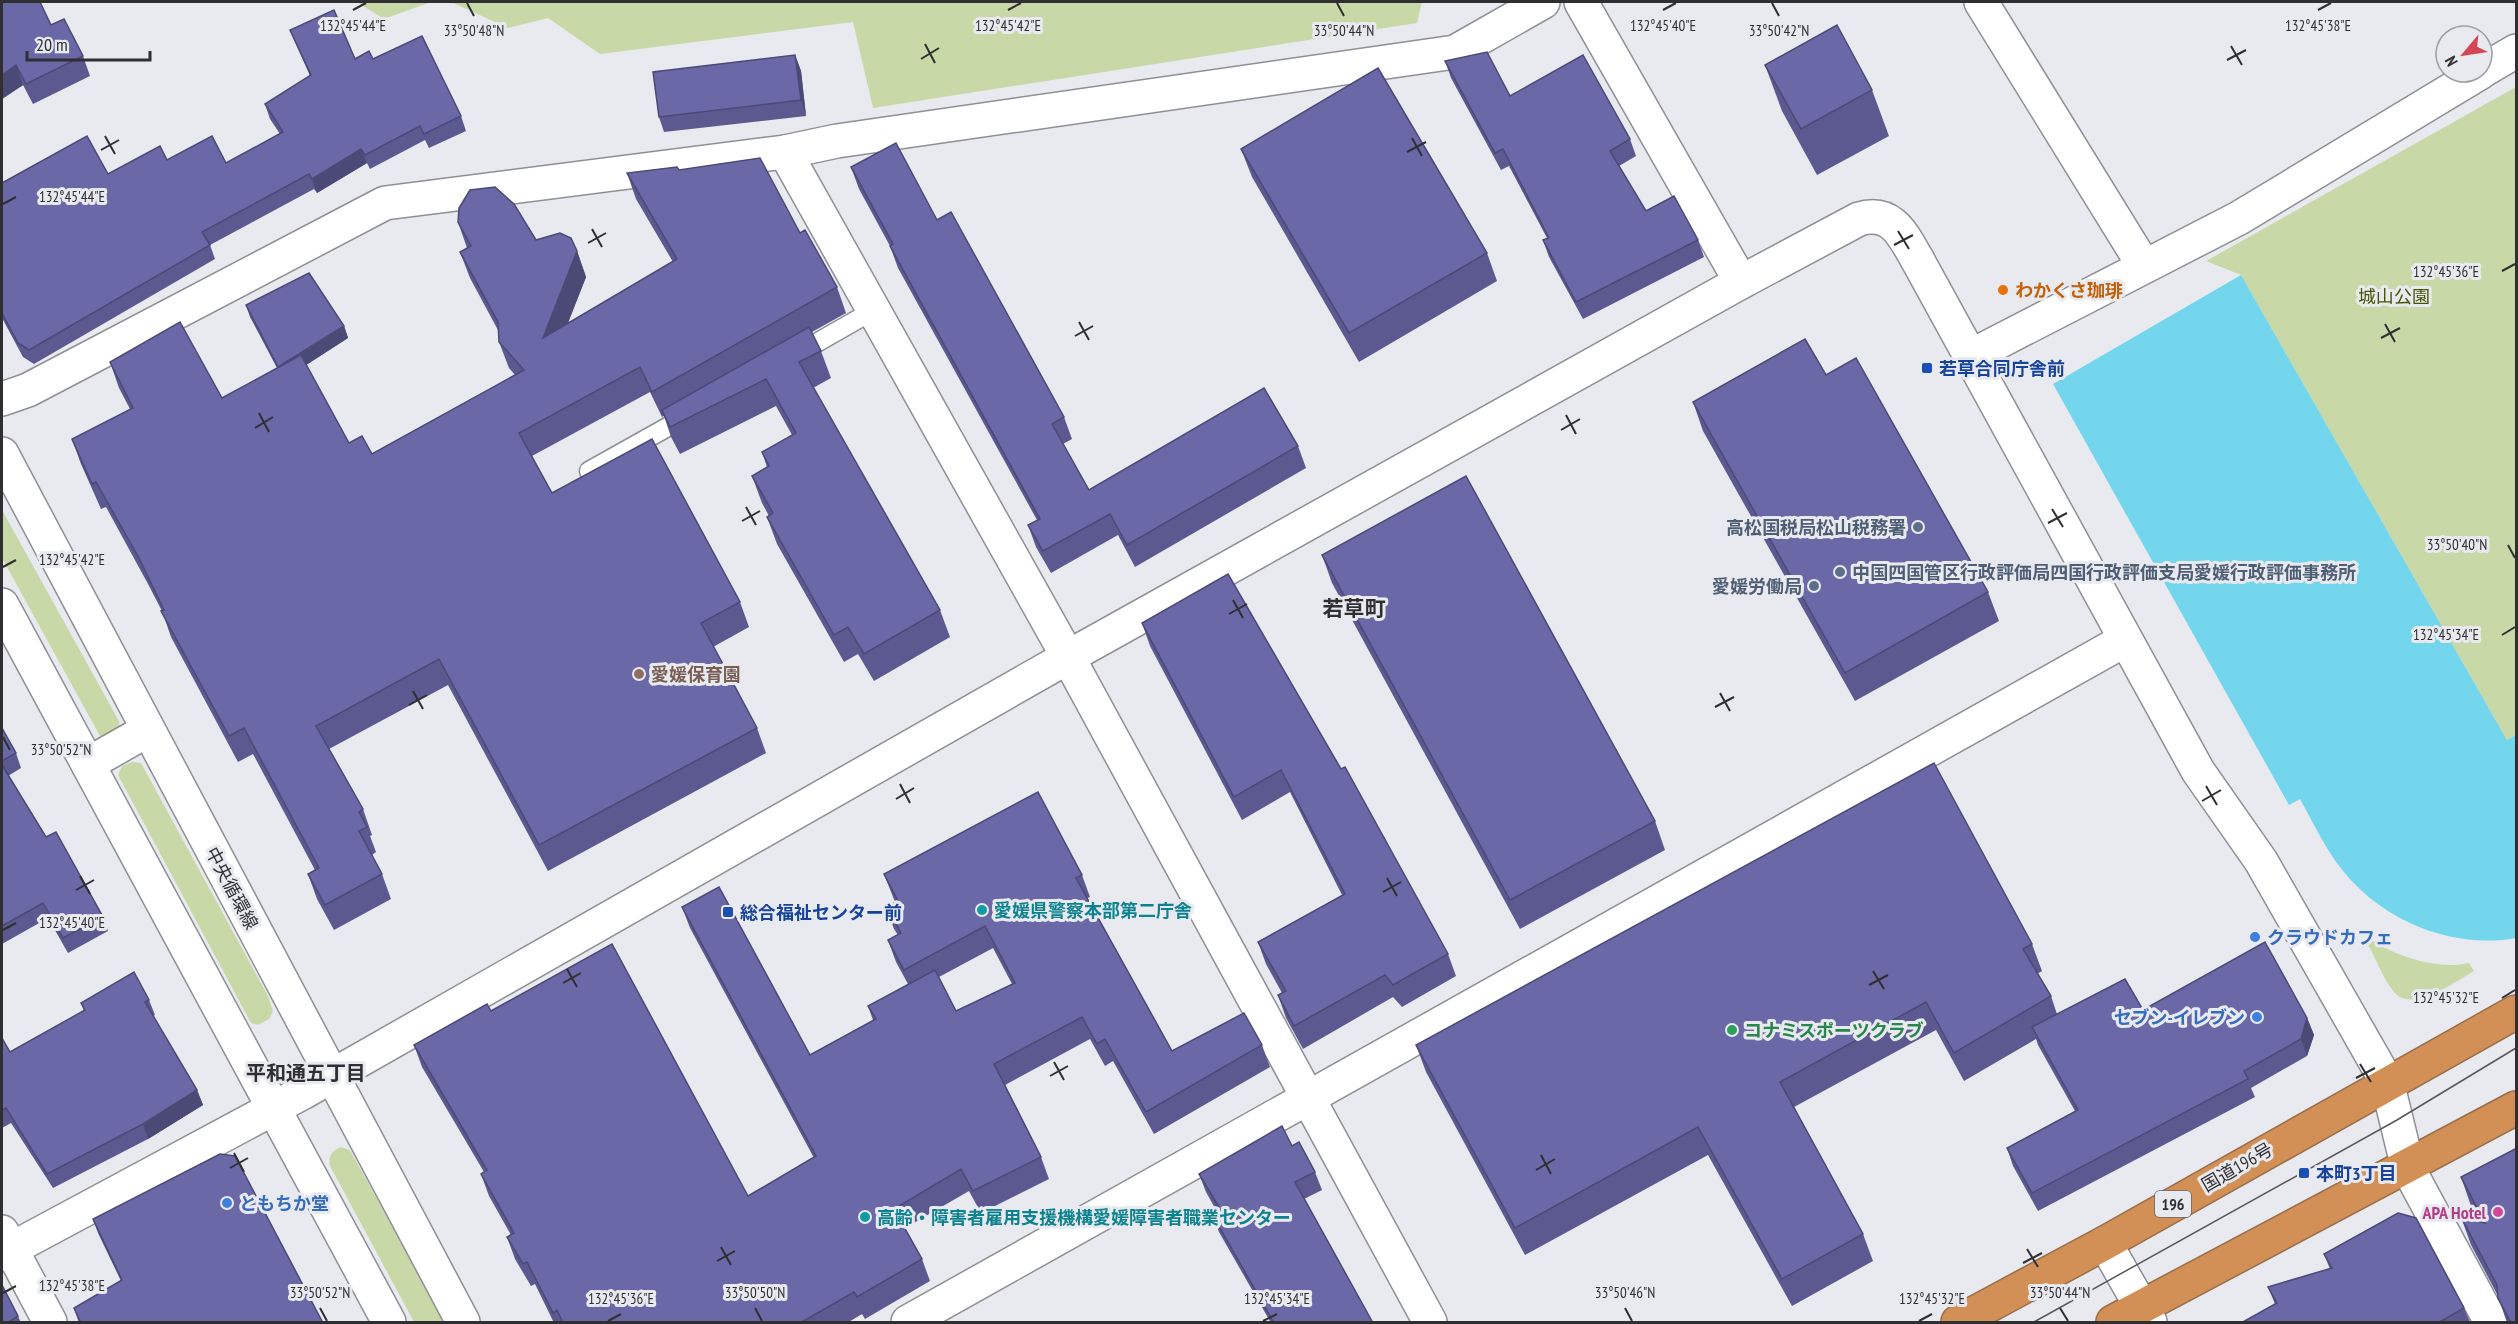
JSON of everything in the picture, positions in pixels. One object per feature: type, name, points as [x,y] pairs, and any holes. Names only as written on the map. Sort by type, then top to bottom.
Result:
[{"type":"highway","name":"国道196号","points":[[1958,1323],[2105,1243],[2387,1082],[2517,1012]]},
{"type":"highway","points":[[2135,1318],[2517,1108]]},
{"type":"street","points":[[2,399],[28,390],[386,203],[785,152],[837,141],[1455,52],[1543,2]]},
{"type":"street","points":[[1581,2],[1741,282]]},
{"type":"street","points":[[1981,2],[2144,266]]},
{"type":"street","points":[[2494,65],[2517,51]]},
{"type":"street","points":[[1971,356],[2239,218],[2462,84]]},
{"type":"street","points":[[785,152],[1068,657],[1430,1323]]},
{"type":"street","points":[[50,1323],[5,1245],[274,1108],[1068,657],[1741,282],[1859,219],[1870,216],[1882,218],[1896,226],[1917,259],[2198,771],[2260,861],[2387,1082],[2408,1168],[2491,1323]]},
{"type":"street","name":"中央循環線","points":[[2,454],[463,1323]]},
{"type":"street","points":[[2,605],[389,1323]]},
{"type":"street","points":[[908,1323],[1308,1096],[2125,640]]},
{"type":"street","points":[[88,764],[148,730]]},
{"type":"street","points":[[2105,1243],[2135,1318]]},
{"type":"lane","points":[[782,362],[874,310]]},
{"type":"lane","points":[[589,471],[700,409]]},
{"type":"green space","points":[[357,2],[431,2],[384,19]]},
{"type":"green space","points":[[451,2],[1422,2],[1417,23],[873,108],[853,22],[600,54],[548,18],[508,28]]},
{"type":"green space","name":"城山公園","points":[[2516,87],[2516,735],[2507,740],[2241,275],[2206,261]]},
{"type":"green space","points":[[2,510],[119,721],[120,730],[101,738],[2,558]]},
{"type":"green space","points":[[132,762],[141,763],[268,996],[273,1011],[269,1019],[258,1025],[251,1023],[118,775],[122,766]]},
{"type":"green space","points":[[2372,940],[2406,957],[2445,965],[2469,963],[2474,971],[2434,994],[2422,998],[2402,998],[2394,992],[2383,975],[2367,943]]},
{"type":"green space","points":[[341,1147],[350,1150],[445,1322],[414,1322],[330,1166],[331,1154]]},
{"type":"water","points":[[2241,275],[2507,740],[2516,735],[2516,938],[2470,940],[2425,929],[2384,908],[2365,894],[2341,869],[2300,799],[2289,805],[2053,384]]},
{"type":"building","points":[[2,2],[40,2],[51,25],[64,19],[83,56],[26,84],[16,65],[2,75]]},
{"type":"building","points":[[334,10],[355,59],[369,51],[373,59],[422,36],[461,116],[424,134],[420,126],[365,155],[361,149],[312,179],[309,174],[202,232],[210,245],[29,350],[18,343],[2,313],[2,183],[87,136],[108,174],[160,146],[167,160],[212,136],[226,163],[283,132],[265,104],[311,75],[290,30]]},
{"type":"building","points":[[1837,25],[1872,90],[1801,129],[1765,65]]},
{"type":"building","points":[[1487,52],[1510,96],[1583,55],[1630,139],[1610,151],[1646,211],[1674,196],[1698,240],[1576,302],[1543,240],[1549,238],[1503,149],[1495,153],[1445,61]]},
{"type":"building","points":[[795,55],[801,100],[659,117],[653,72]]},
{"type":"building","points":[[1378,68],[1487,253],[1349,333],[1241,149]]},
{"type":"building","points":[[896,143],[937,220],[951,212],[1064,417],[1052,424],[1089,490],[1264,388],[1298,446],[1127,545],[1110,514],[1043,551],[1028,525],[1040,519],[890,246],[893,244],[851,167]]},
{"type":"building","points":[[760,158],[800,233],[805,230],[837,287],[652,392],[640,367],[519,433],[552,493],[652,439],[740,602],[701,623],[757,728],[539,845],[439,659],[316,726],[363,809],[359,812],[367,827],[359,831],[382,874],[325,905],[308,874],[319,868],[244,728],[229,736],[161,611],[164,610],[139,558],[96,482],[92,484],[72,439],[133,408],[110,362],[180,322],[222,398],[301,355],[349,443],[362,436],[372,454],[524,370],[499,342],[498,322],[460,252],[471,246],[458,222],[459,208],[470,190],[495,187],[514,204],[536,240],[560,233],[571,238],[577,251],[543,338],[677,259],[627,173],[677,167],[679,170]]},
{"type":"building","points":[[309,273],[344,326],[278,367],[246,305]]},
{"type":"building","points":[[809,327],[821,351],[799,362],[940,610],[864,654],[848,627],[834,635],[767,517],[773,513],[752,476],[769,466],[762,452],[796,433],[766,379],[670,427],[662,410]]},
{"type":"building","points":[[1805,339],[1826,375],[1856,358],[1988,592],[1845,673],[1693,402]]},
{"type":"building","points":[[1466,476],[1655,821],[1510,900],[1322,555]]},
{"type":"building","points":[[1228,574],[1341,769],[1345,767],[1448,954],[1393,985],[1385,975],[1294,1026],[1278,995],[1286,991],[1258,942],[1345,894],[1281,770],[1234,797],[1142,623]]},
{"type":"building","points":[[2,728],[16,753],[2,761]]},
{"type":"building","points":[[1934,763],[2032,944],[2023,949],[2051,996],[1954,1053],[1926,1002],[1780,1082],[1863,1234],[1782,1279],[1698,1127],[1515,1228],[1416,1045]]},
{"type":"building","points":[[2,765],[46,837],[56,832],[103,917],[63,938],[43,903],[2,926]]},
{"type":"building","points":[[1038,792],[1082,875],[1076,878],[1172,1051],[1244,1013],[1262,1045],[1146,1112],[1105,1039],[1097,1044],[1082,1017],[994,1064],[1041,1157],[973,1191],[961,1169],[894,1209],[922,1259],[857,1297],[854,1292],[800,1323],[563,1323],[557,1310],[553,1313],[527,1262],[523,1264],[507,1237],[514,1233],[481,1174],[487,1170],[414,1045],[487,1004],[491,1011],[612,944],[748,1196],[816,1156],[682,907],[719,887],[810,1055],[876,1019],[868,1006],[935,970],[956,1011],[1015,983],[985,926],[904,970],[888,940],[901,933],[886,907],[898,901],[884,874]]},
{"type":"building","points":[[2265,942],[2307,1018],[2301,1039],[2244,1071],[2248,1079],[2032,1193],[2007,1148],[2078,1110],[2032,1027],[2125,979],[2143,1010]]},
{"type":"building","points":[[134,972],[149,1000],[145,1002],[197,1090],[143,1124],[47,1174],[6,1108],[2,1110],[2,1038],[10,1052],[85,1010],[81,1003]]},
{"type":"building","points":[[1282,1126],[1292,1146],[1299,1142],[1315,1172],[1295,1182],[1373,1323],[1274,1323],[1212,1214],[1219,1207],[1199,1174]]},
{"type":"building","points":[[2517,1148],[2517,1323],[2511,1323],[2498,1298],[2497,1285],[2461,1217],[2485,1223],[2461,1177]]},
{"type":"building","points":[[220,1154],[235,1156],[323,1323],[81,1323],[74,1308],[122,1280],[93,1219]]},
{"type":"building","points":[[2398,1213],[2416,1218],[2464,1308],[2438,1323],[2241,1323],[2277,1303],[2268,1287],[2332,1268],[2324,1254]]},
{"type":"building","points":[[2,1285],[18,1316],[7,1323],[2,1323]]},
{"type":"tram line","points":[[2034,1322],[2397,1120],[2516,1048]]},
{"type":"place","name":"わかくさ珈琲","points":[[2003,290]]},
{"type":"place","name":"若草合同庁舎前","points":[[1927,368]]},
{"type":"place","name":"高松国税局松山税務署","points":[[1918,527]]},
{"type":"place","name":"中国四国管区行政評価局四国行政評価支局愛媛行政評価事務所","points":[[1840,572]]},
{"type":"place","name":"愛媛労働局","points":[[1814,586]]},
{"type":"place","name":"愛媛保育園","points":[[639,674]]},
{"type":"place","name":"愛媛県警察本部第二庁舎","points":[[982,910]]},
{"type":"place","name":"総合福祉センター前","points":[[728,912]]},
{"type":"place","name":"クラウドカフェ","points":[[2255,937]]},
{"type":"place","name":"セブン-イレブン","points":[[2257,1017]]},
{"type":"place","name":"コナミスポーツクラブ","points":[[1732,1030]]},
{"type":"place","name":"本町3丁目","points":[[2304,1173]]},
{"type":"place","name":"ともちか堂","points":[[227,1203]]},
{"type":"place","name":"APA Hotel","points":[[2498,1212]]},
{"type":"place","name":"高齢・障害者雇用支援機構愛媛障害者職業センター","points":[[865,1217]]},
{"type":"district","name":"若草町","points":[[1354,608]]},
{"type":"district","name":"平和通五丁目","points":[[306,1073]]}]
